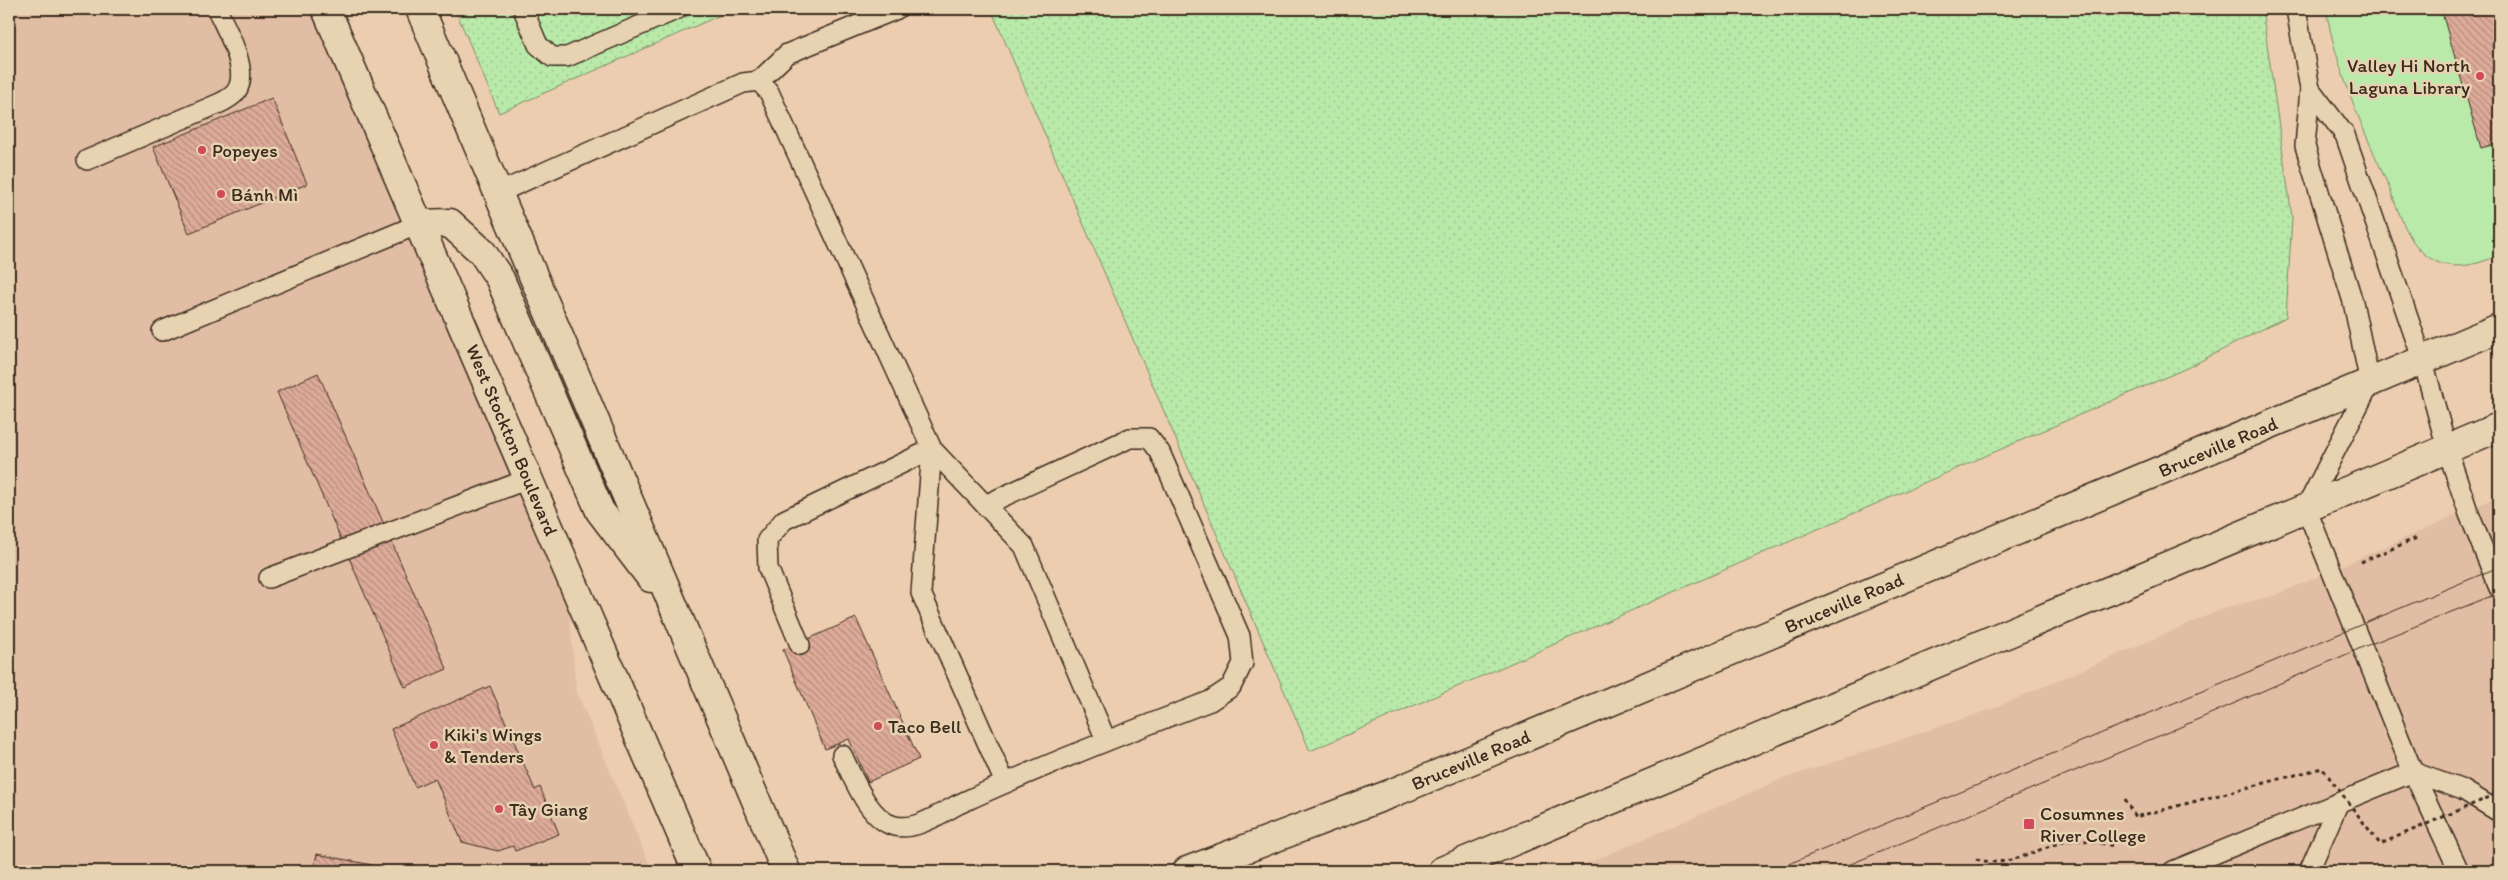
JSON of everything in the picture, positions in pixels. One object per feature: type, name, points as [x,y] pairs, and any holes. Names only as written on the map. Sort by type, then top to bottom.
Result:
[{"type":"main road","name":"West Stockton Boulevard","points":[[326,9],[696,871]]},
{"type":"main road","points":[[420,9],[786,871]]},
{"type":"main road","points":[[419,224],[450,223],[482,252],[500,279],[600,511],[675,610]]},
{"type":"main road","name":"Bruceville Road","points":[[1187,871],[1408,786],[2499,328]]},
{"type":"main road","points":[[1442,871],[2499,427]]},
{"type":"lane","points":[[87,160],[220,103],[234,94],[238,85],[240,61],[217,9]]},
{"type":"lane","points":[[522,9],[538,45],[552,56],[567,57],[678,9]]},
{"type":"lane","points":[[498,193],[743,83],[758,81],[787,54],[897,9]]},
{"type":"lane","points":[[2296,9],[2310,89],[2305,146],[2353,302],[2370,383],[2306,508],[2413,772],[2459,871]]},
{"type":"lane","points":[[758,81],[769,92],[932,449],[1024,546],[1106,740]]},
{"type":"lane","points":[[2310,89],[2346,135],[2423,361],[2447,449],[2469,514],[2499,588]]},
{"type":"lane","points":[[162,331],[419,224]]},
{"type":"lane","points":[[842,755],[865,800],[877,816],[895,826],[916,825],[1005,783],[1106,740],[1210,701],[1231,687],[1243,663],[1240,636],[1160,452],[1149,438],[1130,438],[985,505]]},
{"type":"lane","points":[[800,645],[768,568],[767,540],[784,520],[932,449]]},
{"type":"lane","points":[[932,449],[921,592],[1005,783]]},
{"type":"lane","points":[[269,578],[528,479]]},
{"type":"lane","points":[[2173,871],[2413,772],[2463,790],[2499,812]]},
{"type":"lane","points":[[2309,871],[2338,804]]},
{"type":"path","points":[[2361,562],[2419,537]]},
{"type":"path","points":[[2125,799],[2135,817],[2322,768],[2380,844],[2499,793]]},
{"type":"path","points":[[1976,859],[1987,862],[2005,862],[2068,841],[2097,842],[2114,846]]},
{"type":"shaded area","points":[[9,9],[310,9],[569,610],[576,690],[652,871],[9,871]]},
{"type":"shaded area","name":"Cosumnes River College","points":[[2499,496],[2499,871],[1570,871],[1782,779],[1992,709],[2228,607],[2276,595]]},
{"type":"green space","points":[[455,9],[734,9],[499,113]]},
{"type":"green space","points":[[991,9],[2262,9],[2292,217],[2286,317],[2189,367],[1310,751]]},
{"type":"green space","points":[[2326,9],[2499,9],[2499,255],[2482,262],[2454,266],[2444,264],[2427,256],[2414,242],[2404,224],[2352,100],[2337,55]]},
{"type":"building","name":"Valley Hi North Laguna Library","points":[[2441,9],[2499,9],[2499,143],[2481,148]]},
{"type":"building","points":[[272,98],[307,184],[189,233],[153,147]]},
{"type":"building","points":[[318,373],[447,669],[405,687],[277,392]]},
{"type":"building","points":[[856,618],[919,759],[868,782],[849,739],[825,749],[783,650]]},
{"type":"building","points":[[490,686],[535,790],[540,787],[559,834],[515,851],[513,846],[498,851],[462,842],[435,778],[415,787],[391,729]]},
{"type":"building","points":[[317,854],[372,865],[371,871],[313,871]]},
{"type":"tram line","points":[[1772,871],[2499,567]]},
{"type":"tram line","points":[[1834,871],[2178,728],[2363,647],[2499,593]]},
{"type":"place","name":"Valley Hi North Laguna Library","points":[[2480,76]]},
{"type":"place","name":"Popeyes","points":[[202,150]]},
{"type":"place","name":"Bánh Mì","points":[[221,194]]},
{"type":"place","name":"Taco Bell","points":[[878,726]]},
{"type":"place","name":"Kiki's Wings & Tenders","points":[[434,745]]},
{"type":"place","name":"Tây Giang","points":[[499,809]]},
{"type":"place","name":"Cosumnes River College","points":[[2029,824]]}]
